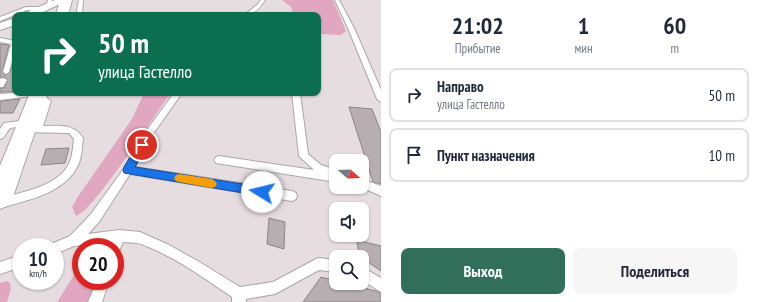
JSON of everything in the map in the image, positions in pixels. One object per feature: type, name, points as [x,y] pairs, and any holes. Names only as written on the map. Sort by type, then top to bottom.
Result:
[{"type":"main road","points":[[63,12],[66,0]]},
{"type":"main road","points":[[0,197],[31,127],[31,96]]},
{"type":"street","points":[[36,12],[47,5],[62,0]]},
{"type":"street","points":[[0,25],[12,22]]},
{"type":"lane","points":[[79,12],[81,0]]},
{"type":"lane","points":[[251,12],[260,6],[263,0]]},
{"type":"lane","points":[[337,0],[351,28],[381,99]]},
{"type":"lane","points":[[19,12],[23,9],[37,8],[47,5]]},
{"type":"lane","points":[[0,25],[12,17]]},
{"type":"lane","points":[[0,40],[12,43]]},
{"type":"lane","points":[[6,72],[12,50]]},
{"type":"lane","points":[[0,97],[16,96]]},
{"type":"lane","points":[[76,238],[95,218],[128,170],[150,132],[176,96]]},
{"type":"lane","points":[[296,96],[304,156],[318,168],[329,172]]},
{"type":"lane","points":[[0,136],[7,125],[64,129],[72,131],[79,138],[74,164],[64,176],[45,190],[0,202]]},
{"type":"lane","points":[[219,160],[329,177]]},
{"type":"lane","points":[[128,170],[292,196]]},
{"type":"lane","points":[[369,186],[381,191]]},
{"type":"lane","points":[[124,241],[140,238],[165,249],[239,298],[275,288],[318,264],[329,265]]},
{"type":"lane","points":[[0,268],[12,264]]},
{"type":"lane","points":[[369,278],[381,286]]},
{"type":"lane","points":[[95,302],[100,290]]},
{"type":"shaded area","points":[[282,0],[333,0],[346,31],[341,35],[321,34],[321,12],[292,12],[293,11],[290,6]]},
{"type":"shaded area","points":[[143,96],[169,96],[110,180],[85,210],[76,216],[72,207],[77,198],[132,119]]},
{"type":"shaded area","points":[[72,278],[72,290],[93,290],[88,302],[57,302]]},
{"type":"shaded area","points":[[7,281],[10,283],[11,289],[7,302],[0,302],[0,283]]},
{"type":"building","points":[[0,44],[9,45],[2,72],[5,75],[10,72],[12,66],[12,92],[0,92],[0,88],[4,88],[8,80],[4,77],[0,77]]},
{"type":"building","points":[[20,99],[13,113],[0,113],[0,101]]},
{"type":"building","points":[[349,107],[372,109],[381,132],[381,184],[373,182],[369,170],[369,154],[364,154]]},
{"type":"building","points":[[69,148],[65,163],[41,165],[46,149]]},
{"type":"building","points":[[269,218],[285,222],[284,249],[267,244]]},
{"type":"building","points":[[357,242],[365,242],[381,246],[381,271],[369,263],[369,250],[358,250]]},
{"type":"building","points":[[321,277],[329,279],[329,290],[369,289],[381,293],[381,302],[303,302]]},
{"type":"slow traffic","points":[[179,178],[212,184]]},
{"type":"route","points":[[142,145],[128,170],[262,192]]}]
